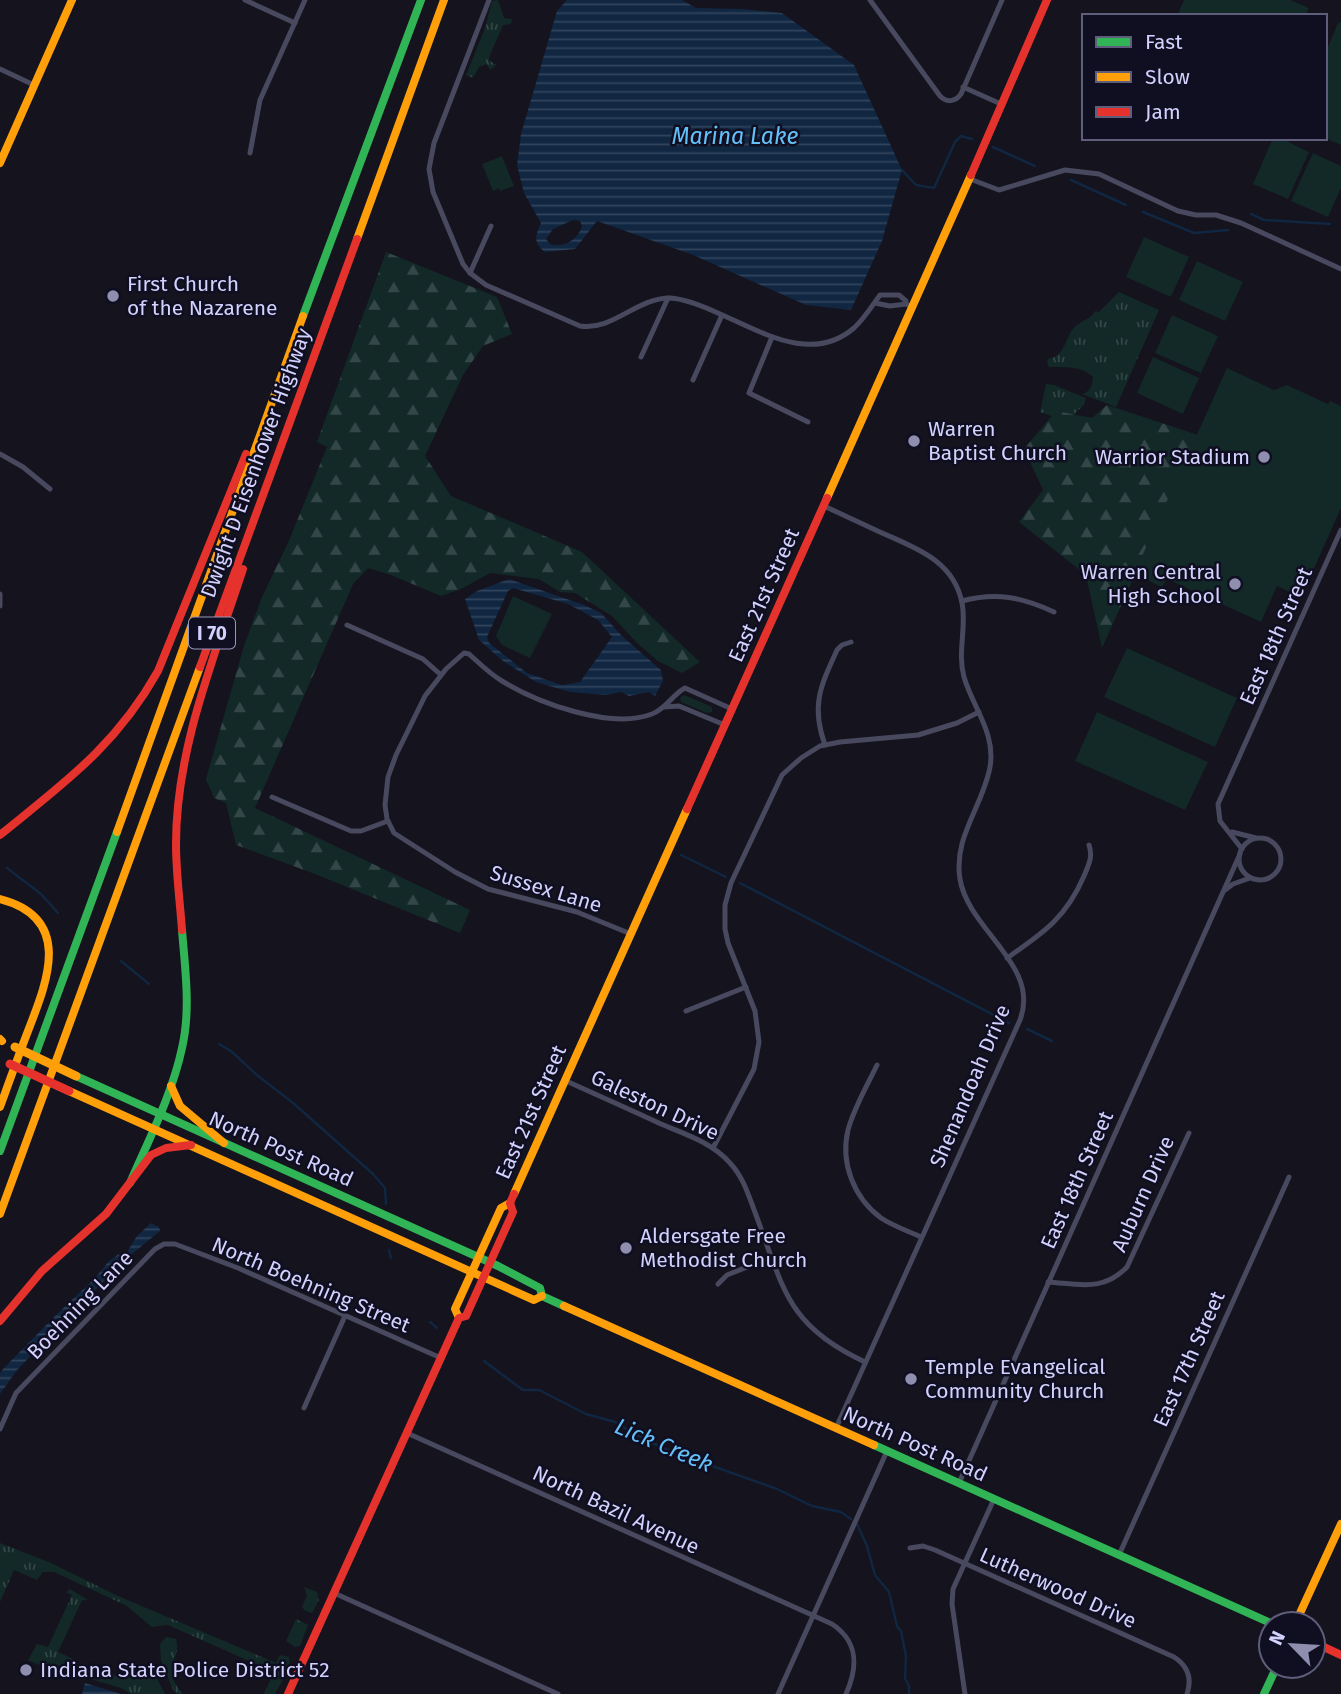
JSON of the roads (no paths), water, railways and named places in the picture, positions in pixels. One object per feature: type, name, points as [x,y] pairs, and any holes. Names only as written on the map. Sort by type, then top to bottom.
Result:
[{"type":"main road","points":[[0,163],[72,0]]},
{"type":"main road","name":"Dwight D Eisenhower Highway","points":[[0,1151],[302,319],[421,0]]},
{"type":"main road","name":"Dwight D Eisenhower Highway","points":[[0,1214],[444,0]]},
{"type":"main road","name":"East 21st Street","points":[[288,1694],[459,1318],[455,1309],[501,1208],[510,1203],[824,506],[910,306],[970,179],[1046,0]]},
{"type":"main road","points":[[0,835],[94,758],[121,730],[145,696],[302,319]]},
{"type":"main road","points":[[130,1183],[171,1086],[183,1046],[187,1004],[176,857],[183,767],[200,699],[299,395]]},
{"type":"main road","points":[[0,899],[20,906],[32,915],[42,926],[50,953],[47,979],[0,1107]]},
{"type":"main road","name":"North Post Road","points":[[1,1040],[490,1262],[540,1288],[542,1296]]},
{"type":"main road","name":"North Post Road","points":[[0,1059],[376,1228],[407,1245],[534,1300],[542,1296]]},
{"type":"main road","points":[[171,1086],[180,1106],[225,1143]]},
{"type":"main road","points":[[0,1321],[31,1282],[96,1224],[157,1151],[172,1146],[191,1145]]},
{"type":"main road","name":"East 21st Street","points":[[459,1318],[466,1316],[513,1212],[510,1203]]},
{"type":"main road","points":[[407,1245],[412,1227]]},
{"type":"main road","name":"North Post Road","points":[[542,1296],[1257,1617]]},
{"type":"main road","points":[[1301,1610],[1341,1524]]},
{"type":"street","points":[[245,0],[295,23]]},
{"type":"street","points":[[250,153],[260,100],[305,0]]},
{"type":"street","points":[[489,0],[430,155],[433,192],[461,260],[470,273],[486,285],[576,325],[587,327],[605,324],[641,305],[668,298],[691,303],[772,337],[800,345],[828,343],[855,328],[880,295],[893,294],[903,297],[910,306]]},
{"type":"street","points":[[870,0],[941,98],[946,100],[955,100],[963,87],[1002,0]]},
{"type":"street","points":[[0,69],[34,85]]},
{"type":"street","points":[[963,87],[1001,104]]},
{"type":"street","points":[[970,179],[999,190],[1065,170],[1098,174],[1178,211],[1216,215],[1241,223],[1341,269]]},
{"type":"street","points":[[470,273],[491,226]]},
{"type":"street","points":[[641,357],[668,298]]},
{"type":"street","points":[[875,303],[910,306]]},
{"type":"street","points":[[693,380],[722,315]]},
{"type":"street","points":[[772,337],[750,388],[750,394],[808,422]]},
{"type":"street","points":[[0,454],[23,467],[50,489]]},
{"type":"street","name":"Shenandoah Drive","points":[[824,506],[928,554],[948,572],[956,585],[964,617],[961,655],[963,672],[990,738],[988,776],[962,841],[959,876],[969,906],[1020,980],[1023,997],[1022,1014],[836,1427]]},
{"type":"street","name":"East 18th Street","points":[[1229,831],[1224,827],[1218,813],[1221,796],[1341,530]]},
{"type":"street","points":[[0,594],[0,606]]},
{"type":"street","points":[[962,601],[988,595],[1011,596],[1054,612]]},
{"type":"street","points":[[346,625],[423,659],[441,675]]},
{"type":"street","points":[[825,745],[817,719],[818,696],[837,650],[850,642]]},
{"type":"street","points":[[272,797],[351,831],[361,831],[388,821],[385,805],[389,774],[420,705],[441,675],[465,653],[509,685],[573,710],[605,717],[633,718],[652,714],[685,688],[732,709]]},
{"type":"street","points":[[664,707],[679,706],[725,725]]},
{"type":"street","points":[[713,1148],[736,1108],[757,1059],[759,1028],[725,929],[724,912],[729,890],[782,775],[800,758],[825,745],[918,735],[957,723],[979,712]]},
{"type":"street","name":"Sussex Lane","points":[[388,821],[397,836],[479,885],[509,896],[577,912],[631,934]]},
{"type":"street","points":[[1225,890],[1251,878],[1269,878],[1280,864],[1280,852],[1273,843],[1229,831]]},
{"type":"street","points":[[1229,831],[1241,852],[1241,867],[1251,878]]},
{"type":"street","points":[[1241,852],[1247,843],[1257,838]]},
{"type":"street","points":[[1007,958],[1049,928],[1070,905],[1091,861],[1089,845]]},
{"type":"street","name":"East 18th Street","points":[[958,1483],[1241,852]]},
{"type":"street","points":[[686,1011],[746,987]]},
{"type":"street","points":[[877,1065],[849,1130],[846,1150],[849,1169],[858,1193],[870,1209],[886,1221],[921,1237]]},
{"type":"street","name":"Galeston Drive","points":[[564,1080],[713,1148],[731,1164],[741,1177],[788,1298],[807,1325],[825,1341],[865,1362]]},
{"type":"street","name":"Auburn Drive","points":[[1048,1282],[1100,1285],[1114,1279],[1127,1267],[1189,1133]]},
{"type":"street","name":"East 17th Street","points":[[1119,1555],[1289,1177]]},
{"type":"street","name":"North Boehning Street","points":[[167,1243],[236,1268],[441,1358]]},
{"type":"street","name":"Boehning Lane","points":[[0,1429],[16,1393],[155,1249],[167,1243]]},
{"type":"street","points":[[718,1284],[727,1275],[772,1257]]},
{"type":"street","points":[[304,1408],[345,1316]]},
{"type":"street","name":"North Bazil Avenue","points":[[407,1432],[837,1628],[851,1644],[855,1670],[846,1694]]},
{"type":"street","points":[[778,1694],[887,1450]]},
{"type":"street","points":[[965,1694],[952,1596],[955,1583],[994,1499]]},
{"type":"street","name":"Lutherwood Drive","points":[[910,1548],[930,1548],[1174,1657],[1187,1671],[1190,1685],[1187,1694]]},
{"type":"street","points":[[334,1593],[558,1694]]},
{"type":"water","name":"Marina Lake","points":[[567,0],[682,0],[696,8],[782,13],[854,65],[902,170],[882,241],[851,310],[806,305],[693,255],[597,221],[575,249],[545,252],[538,246],[536,239],[541,223],[524,193],[517,165],[521,134],[557,11]],"holes":[[[573,220],[580,221],[580,231],[570,242],[555,245],[546,239],[553,229]]]},
{"type":"water","points":[[509,579],[601,613],[622,636],[661,670],[663,681],[655,696],[649,692],[629,696],[621,692],[606,695],[570,692],[536,682],[503,661],[479,640],[465,599],[477,591]],"holes":[[[513,588],[568,604],[598,620],[612,637],[580,682],[562,685],[527,673],[489,643],[487,637],[508,591]]]},
{"type":"water","points":[[151,1223],[159,1227],[160,1231],[127,1258],[73,1312],[17,1370],[0,1394],[0,1373],[3,1369],[109,1261],[127,1252],[137,1236]]},
{"type":"water","points":[[85,1683],[121,1694],[82,1694]]},
{"type":"waterway","points":[[902,170],[916,185],[934,188],[955,142],[961,136],[972,139]]},
{"type":"waterway","points":[[993,147],[1035,166]]},
{"type":"waterway","points":[[1071,180],[1126,205]]},
{"type":"waterway","points":[[1143,212],[1194,233],[1228,230]]},
{"type":"waterway","points":[[1251,214],[1264,220],[1330,224]]},
{"type":"waterway","points":[[681,855],[726,877]]},
{"type":"waterway","name":"Lick Creek","points":[[7,868],[41,894],[58,913]]},
{"type":"waterway","points":[[740,883],[1009,1023]]},
{"type":"waterway","name":"Lick Creek","points":[[121,961],[149,984]]},
{"type":"waterway","points":[[1027,1029],[1052,1041]]},
{"type":"waterway","name":"Lick Creek","points":[[219,1044],[292,1102],[373,1174],[385,1188],[386,1204]]},
{"type":"waterway","name":"Lick Creek","points":[[389,1250],[391,1258]]},
{"type":"waterway","name":"Lick Creek","points":[[430,1322],[437,1328]]},
{"type":"waterway","name":"Lick Creek","points":[[484,1361],[523,1390],[539,1390],[586,1414],[615,1422],[670,1451],[777,1489],[812,1506],[841,1512],[851,1519]]},
{"type":"waterway","name":"Lick Creek","points":[[857,1524],[867,1546],[875,1575],[889,1592],[897,1626],[901,1631],[909,1694]]},
{"type":"place","name":"First Church of the Nazarene","points":[[113,296]]},
{"type":"place","name":"Warren Baptist Church","points":[[914,441]]},
{"type":"place","name":"Warrior Stadium","points":[[1264,457]]},
{"type":"place","name":"Warren Central High School","points":[[1235,584]]},
{"type":"place","name":"Aldersgate Free Methodist Church","points":[[626,1248]]},
{"type":"place","name":"Temple Evangelical Community Church","points":[[911,1379]]},
{"type":"place","name":"Indiana State Police District 52","points":[[26,1670]]}]
